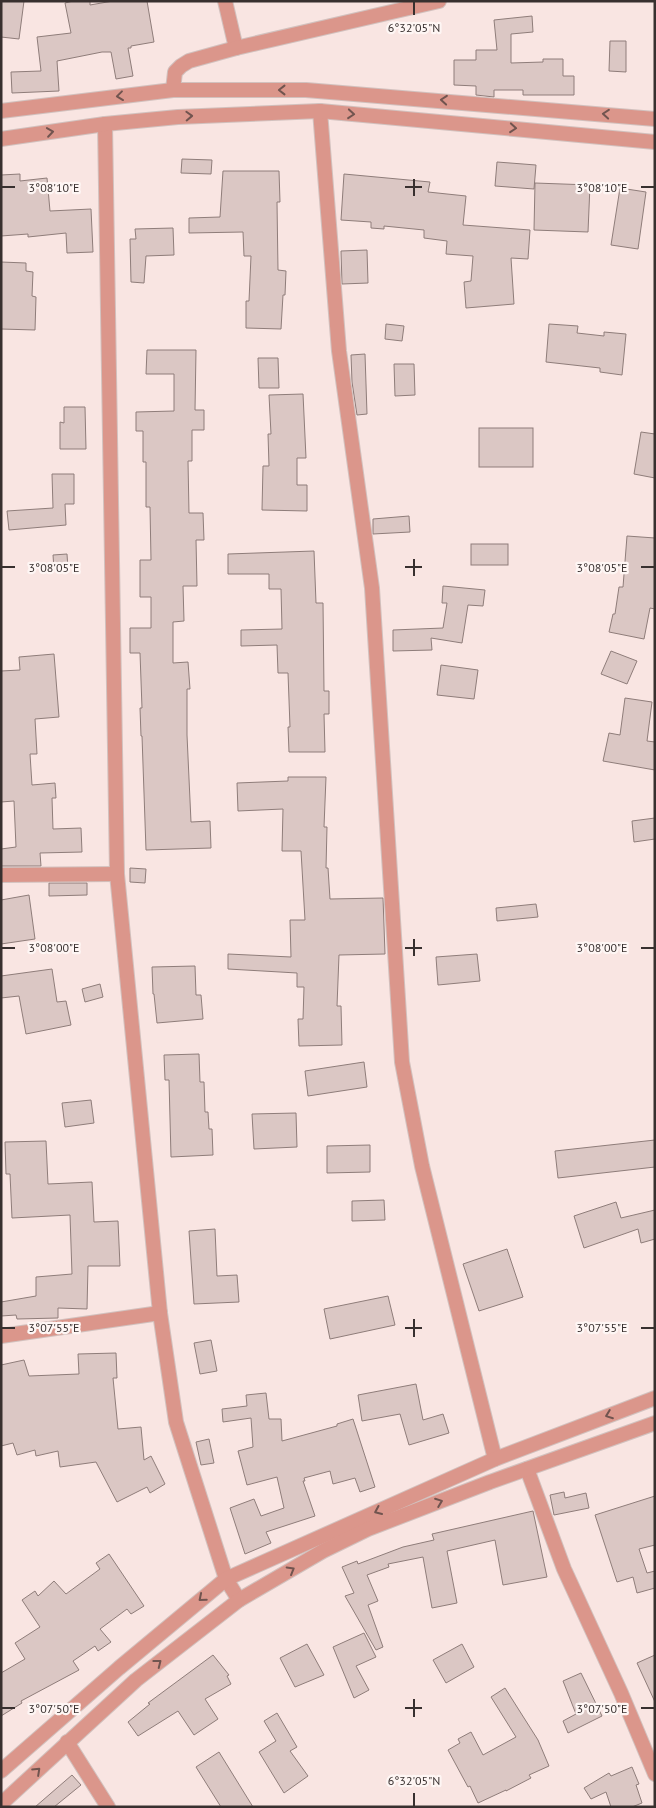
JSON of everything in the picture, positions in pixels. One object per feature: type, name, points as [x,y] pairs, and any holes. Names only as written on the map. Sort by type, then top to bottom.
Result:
[{"type":"street","points":[[225,1],[236,48]]},
{"type":"street","points":[[172,90],[175,72],[189,61],[236,48],[439,1]]},
{"type":"street","points":[[1,111],[172,90],[306,90],[655,119]]},
{"type":"street","points":[[320,111],[339,351],[372,588],[402,1062],[422,1166],[495,1459]]},
{"type":"street","points":[[1,139],[106,124],[178,117],[320,111],[655,142]]},
{"type":"street","points":[[106,124],[117,874],[160,1313],[176,1422],[226,1578],[239,1600]]},
{"type":"street","points":[[1,874],[117,874]]},
{"type":"street","points":[[1,1336],[160,1313]]},
{"type":"street","points":[[1,1771],[226,1578],[495,1459],[655,1398]]},
{"type":"street","points":[[1,1804],[136,1680],[239,1600],[323,1551],[368,1529],[655,1423]]},
{"type":"street","points":[[527,1469],[564,1569],[621,1693],[655,1774]]},
{"type":"street","points":[[67,1742],[108,1807]]},
{"type":"building","points":[[1,1],[24,1],[19,39],[1,37]]},
{"type":"building","points":[[90,1],[90,5],[113,1],[147,1],[154,42],[128,48],[133,76],[116,79],[111,52],[102,52],[57,61],[59,91],[12,93],[11,72],[41,71],[37,37],[71,33],[65,3]]},
{"type":"building","points":[[532,16],[533,32],[511,34],[511,63],[543,62],[543,59],[563,59],[563,76],[574,76],[574,95],[523,95],[523,90],[494,90],[494,97],[476,95],[476,86],[454,85],[454,60],[476,60],[476,50],[497,50],[494,20]]},
{"type":"building","points":[[610,41],[626,41],[626,72],[609,71]]},
{"type":"building","points":[[182,159],[212,160],[211,174],[181,173]]},
{"type":"building","points":[[497,162],[536,165],[534,189],[495,186]]},
{"type":"building","points":[[223,171],[279,171],[280,202],[277,202],[278,270],[286,271],[281,329],[246,328],[246,301],[249,301],[251,256],[244,256],[243,232],[189,233],[189,218],[220,217]]},
{"type":"building","points":[[20,174],[20,181],[47,178],[50,211],[91,209],[93,252],[67,253],[66,233],[28,237],[28,234],[1,236],[1,175]]},
{"type":"building","points":[[344,174],[430,182],[428,192],[466,196],[463,225],[530,230],[528,259],[511,258],[514,304],[466,308],[464,282],[471,281],[473,256],[446,254],[447,241],[424,238],[424,230],[384,226],[384,229],[371,228],[371,222],[341,220]]},
{"type":"building","points":[[535,183],[590,185],[588,232],[534,230]]},
{"type":"building","points":[[620,188],[646,192],[638,249],[611,245]]},
{"type":"building","points":[[173,228],[174,255],[146,256],[144,283],[131,282],[130,239],[136,239],[135,229]]},
{"type":"building","points":[[367,250],[368,283],[342,284],[341,251]]},
{"type":"building","points":[[1,262],[26,263],[26,271],[33,272],[32,296],[36,297],[35,330],[1,329]]},
{"type":"building","points":[[386,324],[404,326],[402,341],[385,339]]},
{"type":"building","points":[[549,324],[578,326],[577,333],[604,336],[604,332],[626,334],[622,375],[600,372],[600,368],[546,362]]},
{"type":"building","points":[[147,350],[196,350],[195,410],[204,410],[204,430],[192,430],[192,461],[188,461],[189,513],[203,513],[204,540],[196,540],[197,586],[183,586],[184,621],[173,622],[173,663],[188,662],[190,689],[187,689],[187,735],[191,822],[210,821],[211,848],[146,850],[140,708],[142,708],[140,653],[130,653],[130,628],[151,628],[151,597],[140,597],[140,560],[151,560],[150,507],[146,507],[146,462],[143,462],[143,431],[136,431],[136,412],[174,411],[174,374],[146,374]]},
{"type":"building","points":[[365,354],[367,414],[357,415],[352,382],[351,355]]},
{"type":"building","points":[[258,358],[278,358],[279,388],[259,388]]},
{"type":"building","points":[[394,364],[414,364],[415,395],[395,396]]},
{"type":"building","points":[[303,394],[306,458],[297,458],[297,485],[307,485],[307,511],[262,510],[263,466],[269,466],[268,434],[271,434],[269,395]]},
{"type":"building","points":[[64,407],[85,407],[86,449],[60,449],[60,422],[64,423]]},
{"type":"building","points":[[479,428],[533,428],[533,467],[479,467]]},
{"type":"building","points":[[641,432],[655,434],[655,478],[634,474]]},
{"type":"building","points":[[52,474],[74,474],[74,504],[65,504],[66,525],[9,530],[7,511],[53,508]]},
{"type":"building","points":[[409,516],[410,532],[373,534],[373,519]]},
{"type":"building","points":[[627,536],[655,538],[655,609],[650,608],[644,639],[609,632],[613,614],[615,614],[619,587],[623,587]]},
{"type":"building","points":[[471,544],[508,544],[508,565],[471,565]]},
{"type":"building","points":[[314,551],[316,603],[323,603],[324,691],[329,691],[329,714],[324,714],[325,752],[289,752],[288,673],[278,673],[277,645],[241,646],[241,630],[282,629],[281,589],[269,589],[269,574],[228,574],[228,554]]},
{"type":"building","points":[[67,554],[68,569],[54,569],[53,555]]},
{"type":"building","points":[[443,586],[485,590],[483,606],[468,605],[462,643],[431,638],[432,650],[393,651],[393,630],[443,628],[447,603],[442,603]]},
{"type":"building","points":[[611,651],[637,661],[627,684],[601,674]]},
{"type":"building","points":[[54,654],[59,717],[35,719],[37,754],[30,754],[32,785],[55,783],[56,798],[52,798],[53,829],[81,828],[82,852],[40,853],[41,866],[1,866],[1,849],[16,847],[14,801],[1,802],[1,671],[20,670],[19,657]]},
{"type":"building","points":[[441,665],[478,670],[474,699],[437,695]]},
{"type":"building","points":[[625,698],[652,702],[647,741],[655,742],[655,770],[603,761],[609,733],[620,735]]},
{"type":"building","points":[[288,777],[326,777],[324,827],[327,827],[326,868],[328,868],[330,899],[383,898],[385,954],[339,955],[337,1006],[341,1006],[342,1045],[299,1046],[298,1019],[303,1019],[304,987],[297,987],[297,973],[228,969],[228,954],[291,957],[290,920],[305,920],[301,851],[282,851],[283,809],[238,811],[237,783],[288,781]]},
{"type":"building","points":[[655,818],[655,839],[634,842],[632,821]]},
{"type":"building","points":[[130,868],[146,869],[145,883],[130,882]]},
{"type":"building","points":[[49,883],[87,883],[87,895],[49,896]]},
{"type":"building","points":[[29,895],[35,939],[1,944],[1,900]]},
{"type":"building","points":[[536,904],[538,917],[497,921],[496,908]]},
{"type":"building","points":[[477,954],[480,981],[438,985],[436,957]]},
{"type":"building","points":[[195,966],[196,995],[201,995],[203,1019],[157,1023],[152,967]]},
{"type":"building","points":[[52,969],[57,1002],[66,1001],[71,1025],[26,1034],[19,996],[1,998],[1,976]]},
{"type":"building","points":[[100,984],[103,997],[85,1002],[82,989]]},
{"type":"building","points":[[199,1054],[200,1082],[204,1082],[205,1112],[208,1112],[209,1129],[212,1129],[213,1155],[171,1157],[169,1080],[165,1080],[164,1055]]},
{"type":"building","points":[[364,1062],[367,1087],[308,1096],[305,1071]]},
{"type":"building","points":[[91,1100],[94,1123],[65,1127],[62,1103]]},
{"type":"building","points":[[296,1113],[297,1147],[254,1149],[252,1114]]},
{"type":"building","points":[[655,1140],[655,1167],[558,1178],[555,1151]]},
{"type":"building","points":[[46,1141],[48,1184],[92,1182],[94,1222],[118,1221],[120,1266],[88,1266],[87,1309],[58,1308],[58,1318],[17,1319],[16,1315],[1,1316],[1,1302],[36,1296],[36,1277],[72,1274],[70,1215],[12,1218],[10,1174],[6,1174],[5,1142]]},
{"type":"building","points":[[370,1145],[370,1172],[327,1173],[327,1146]]},
{"type":"building","points":[[384,1200],[385,1220],[352,1221],[352,1201]]},
{"type":"building","points":[[616,1202],[621,1218],[655,1210],[655,1239],[641,1243],[638,1229],[584,1248],[574,1216]]},
{"type":"building","points":[[215,1229],[217,1276],[237,1275],[239,1302],[194,1304],[189,1231]]},
{"type":"building","points":[[507,1249],[523,1297],[479,1311],[463,1264]]},
{"type":"building","points":[[388,1296],[395,1325],[330,1339],[324,1309]]},
{"type":"building","points":[[211,1340],[217,1371],[200,1374],[194,1343]]},
{"type":"building","points":[[116,1353],[117,1378],[113,1378],[118,1429],[141,1427],[144,1460],[151,1456],[165,1484],[150,1493],[147,1487],[117,1502],[96,1462],[60,1467],[58,1451],[36,1456],[35,1450],[17,1455],[13,1443],[1,1446],[1,1365],[24,1360],[29,1376],[79,1374],[78,1354]]},
{"type":"building","points":[[416,1384],[423,1420],[443,1414],[449,1433],[409,1445],[400,1414],[362,1421],[358,1395]]},
{"type":"building","points":[[266,1393],[269,1419],[281,1419],[282,1441],[337,1426],[337,1424],[353,1419],[375,1487],[360,1492],[355,1478],[333,1484],[330,1471],[304,1478],[305,1481],[303,1481],[315,1516],[266,1532],[271,1543],[245,1554],[230,1508],[254,1499],[261,1516],[284,1508],[277,1477],[247,1485],[238,1451],[253,1447],[251,1418],[223,1422],[222,1409],[247,1406],[246,1395]]},
{"type":"building","points":[[209,1439],[214,1463],[201,1465],[196,1442]]},
{"type":"building","points":[[564,1492],[565,1498],[586,1493],[589,1508],[554,1515],[550,1495]]},
{"type":"building","points":[[655,1496],[655,1545],[639,1549],[647,1573],[655,1571],[655,1588],[637,1593],[633,1577],[617,1582],[595,1515]]},
{"type":"building","points":[[533,1511],[547,1577],[503,1585],[495,1540],[447,1551],[457,1603],[432,1608],[423,1557],[388,1564],[389,1567],[367,1575],[378,1601],[368,1605],[383,1647],[376,1650],[345,1596],[354,1593],[342,1567],[357,1561],[358,1564],[403,1547],[434,1540],[432,1534]]},
{"type":"building","points":[[109,1554],[144,1606],[131,1614],[127,1609],[100,1629],[111,1642],[98,1651],[95,1646],[73,1661],[79,1670],[21,1701],[22,1703],[1,1716],[1,1673],[25,1659],[15,1643],[40,1627],[22,1600],[35,1591],[38,1596],[54,1581],[66,1594],[100,1569],[96,1563]]},
{"type":"building","points":[[364,1633],[376,1657],[356,1666],[369,1690],[354,1698],[333,1647]]},
{"type":"building","points":[[307,1644],[324,1675],[295,1687],[280,1658]]},
{"type":"building","points":[[462,1644],[474,1667],[446,1683],[433,1660]]},
{"type":"building","points":[[213,1655],[229,1675],[227,1676],[231,1684],[205,1699],[218,1719],[194,1735],[178,1711],[138,1736],[128,1722],[150,1704],[148,1703]]},
{"type":"building","points":[[655,1655],[655,1702],[637,1663]]},
{"type":"building","points":[[581,1673],[602,1716],[568,1733],[563,1721],[576,1714],[563,1681]]},
{"type":"building","points":[[505,1688],[538,1740],[549,1766],[529,1775],[531,1778],[478,1803],[448,1750],[460,1743],[458,1739],[471,1732],[483,1755],[516,1737],[491,1697]]},
{"type":"building","points":[[277,1713],[297,1747],[290,1751],[308,1776],[284,1793],[259,1752],[276,1741],[264,1721]]},
{"type":"building","points":[[219,1752],[253,1807],[221,1807],[196,1767]]},
{"type":"building","points":[[632,1767],[639,1784],[636,1785],[642,1803],[632,1807],[611,1807],[606,1792],[591,1799],[584,1788],[609,1773],[611,1776]]},
{"type":"building","points":[[72,1775],[81,1785],[54,1807],[35,1807]]}]
